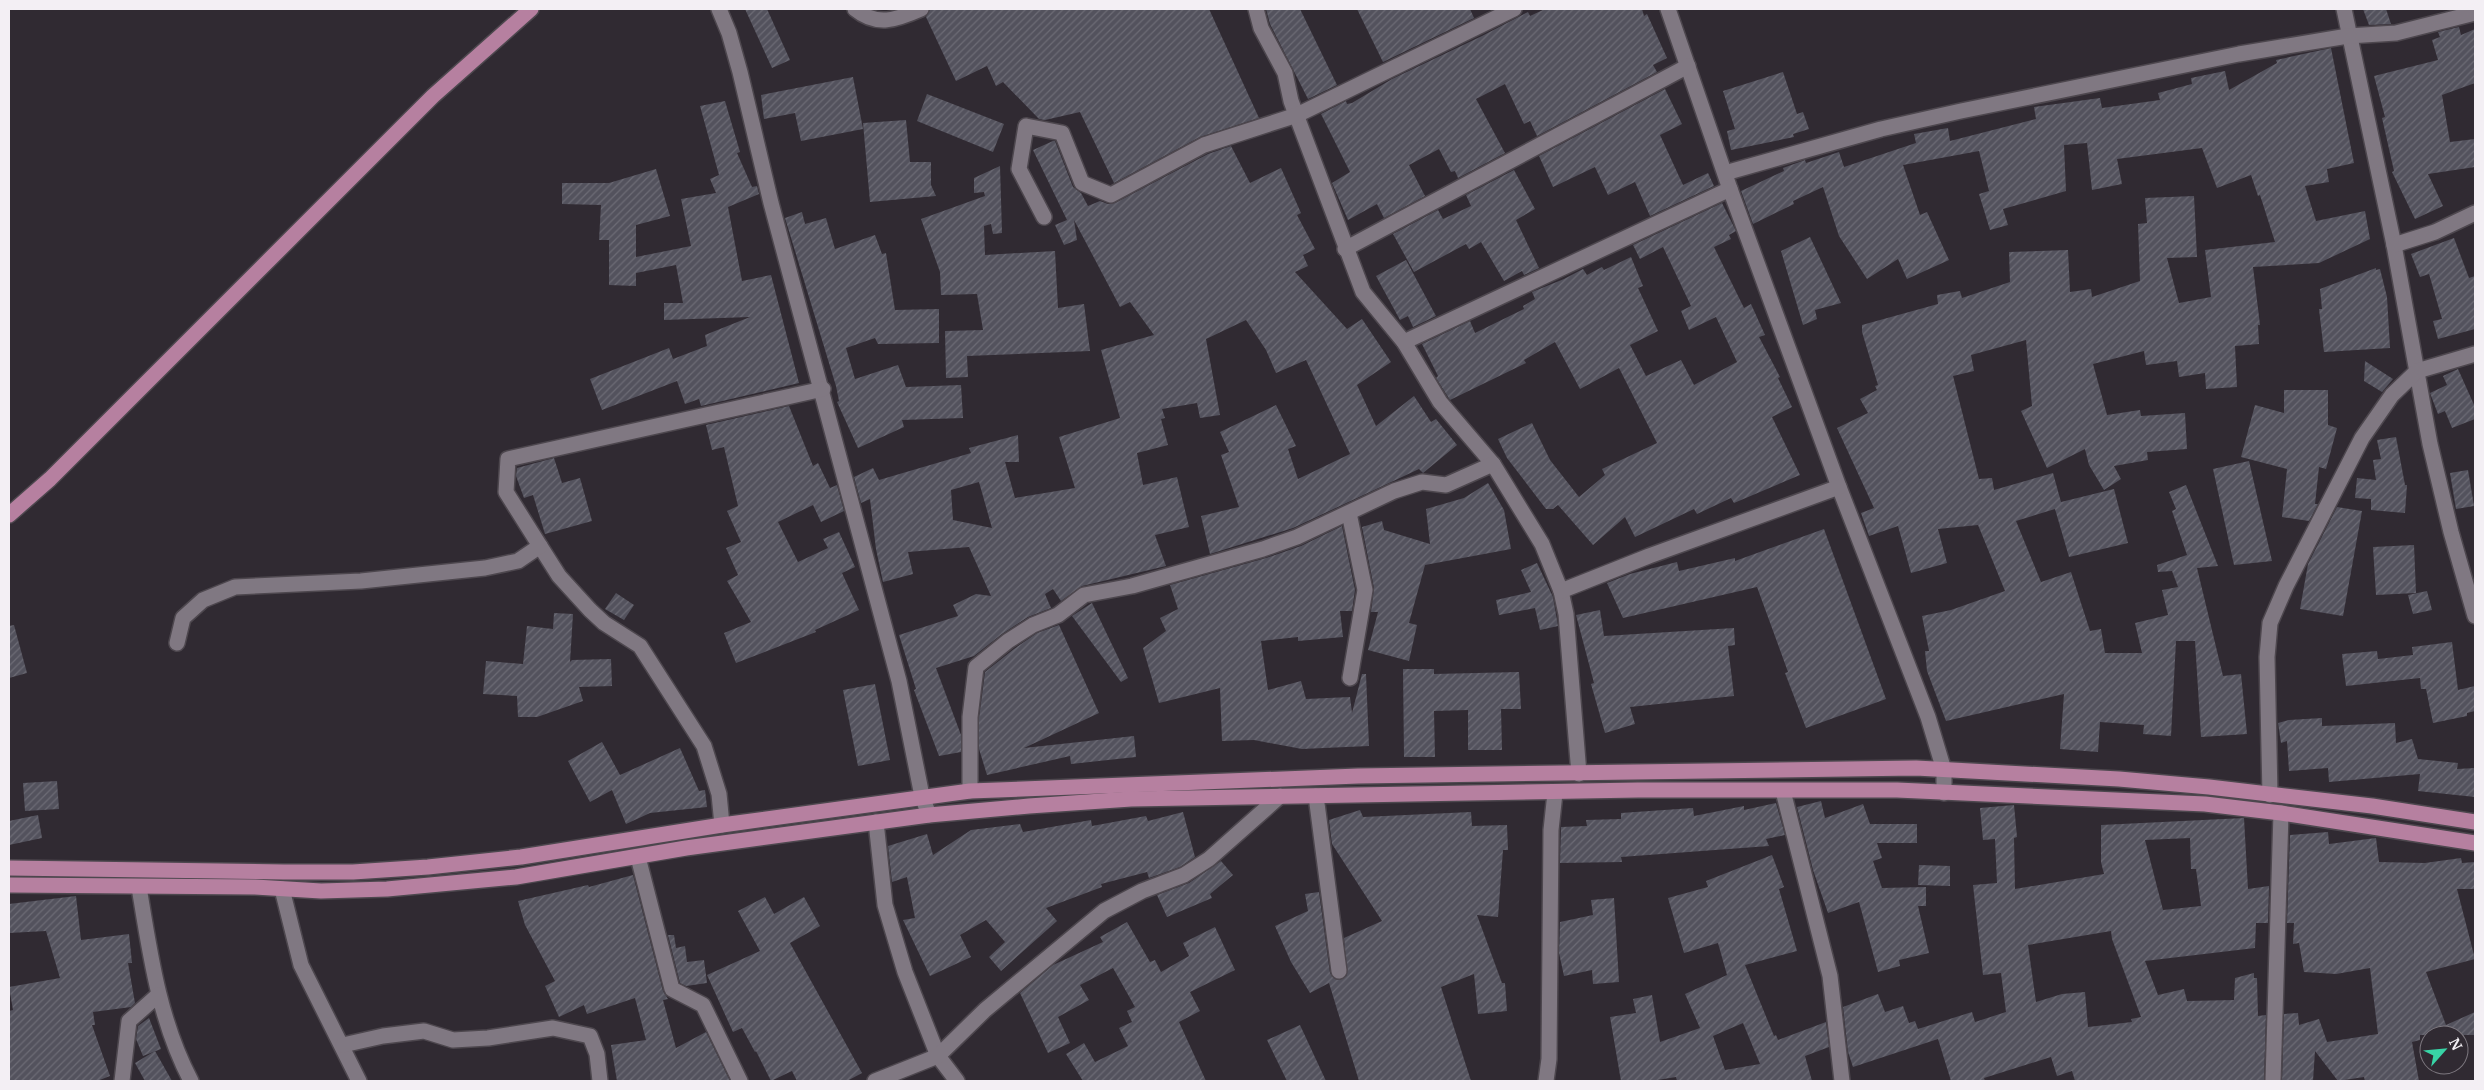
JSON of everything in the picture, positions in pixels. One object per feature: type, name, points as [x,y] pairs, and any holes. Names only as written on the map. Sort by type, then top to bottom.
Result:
[{"type":"main road","points":[[9,515],[50,479],[433,96],[531,9]]},
{"type":"main road","points":[[9,868],[353,872],[428,867],[521,857],[722,825],[922,796],[970,791],[1297,777],[1944,770],[2119,779],[2372,806],[2475,822]]},
{"type":"main road","points":[[9,885],[321,891],[453,884],[929,815],[1131,799],[1280,796],[1556,793],[1638,790],[1944,793],[2205,804],[2281,812],[2475,843]]},
{"type":"street","points":[[719,9],[729,33],[740,72],[771,203],[900,681],[922,796],[929,815]]},
{"type":"street","points":[[855,9],[865,18],[878,22],[921,9]]},
{"type":"street","points":[[1256,9],[1260,28],[1285,73],[1296,115],[1345,249],[1363,292],[1404,342],[1440,402],[1493,464],[1542,544],[1561,591],[1566,614],[1579,774]]},
{"type":"street","points":[[1044,217],[1019,169],[1026,126],[1062,133],[1082,183],[1111,195],[1204,145],[1296,115],[1514,9]]},
{"type":"street","points":[[1668,9],[1730,189],[1928,718],[1944,770],[1944,793]]},
{"type":"street","points":[[2344,9],[2348,36],[2394,245],[2430,444],[2475,616]]},
{"type":"street","points":[[1725,173],[1890,127],[2238,54],[2348,36],[2396,33],[2475,13]]},
{"type":"street","points":[[1345,249],[1688,66]]},
{"type":"street","points":[[1404,342],[1730,189]]},
{"type":"street","points":[[2394,245],[2435,232],[2475,213]]},
{"type":"street","points":[[2270,794],[2267,657],[2270,623],[2286,586],[2362,438],[2392,395],[2417,371],[2475,354]]},
{"type":"street","points":[[722,825],[718,794],[704,746],[640,646],[604,623],[559,576],[506,492],[508,459],[822,389]]},
{"type":"street","points":[[970,791],[970,717],[976,667],[1008,641],[1033,625],[1058,615],[1084,595],[1132,586],[1263,549],[1297,537],[1394,491],[1422,482],[1446,485],[1493,464]]},
{"type":"street","points":[[1561,591],[1649,556],[1840,487]]},
{"type":"street","points":[[1348,513],[1365,590],[1350,678]]},
{"type":"street","points":[[177,643],[183,618],[203,600],[235,587],[361,581],[485,568],[518,561],[540,546]]},
{"type":"street","points":[[1783,791],[1830,976],[1842,1081]]},
{"type":"street","points":[[1546,1081],[1549,1059],[1551,830],[1556,793]]},
{"type":"street","points":[[875,1081],[938,1056],[992,1004],[1104,911],[1142,891],[1184,875],[1209,859],[1280,796]]},
{"type":"street","points":[[1316,796],[1340,971]]},
{"type":"street","points":[[2273,1081],[2281,812]]},
{"type":"street","points":[[876,822],[885,905],[905,972],[938,1056],[958,1081]]},
{"type":"street","points":[[638,857],[672,989],[703,1005],[740,1081]]},
{"type":"street","points":[[140,887],[158,995],[176,1052],[191,1081]]},
{"type":"street","points":[[282,889],[301,965],[343,1045],[359,1081]]},
{"type":"street","points":[[122,1081],[129,1021],[158,995]]},
{"type":"street","points":[[343,1045],[383,1036],[424,1031],[453,1040],[488,1038],[553,1028],[590,1036],[597,1054],[600,1081]]},
{"type":"building","points":[[745,9],[767,9],[790,60],[772,68]]},
{"type":"building","points":[[930,9],[1209,9],[1259,118],[1200,137],[1114,183],[1080,112],[1045,120],[1039,119],[1003,82],[996,86],[987,66],[956,81],[926,17]]},
{"type":"building","points":[[1266,9],[1300,9],[1337,85],[1308,99],[1270,24]]},
{"type":"building","points":[[1357,9],[1470,9],[1474,18],[1383,62]]},
{"type":"building","points":[[1545,9],[1642,9],[1644,16],[1647,14],[1667,58],[1653,65],[1657,72],[1537,136],[1530,121],[1524,124],[1505,84],[1476,99],[1505,153],[1458,178],[1455,171],[1451,172],[1439,149],[1409,165],[1425,196],[1384,218],[1377,204],[1348,220],[1332,183],[1350,172],[1321,114],[1346,101],[1347,104],[1352,103],[1392,79],[1528,12],[1530,16]]},
{"type":"building","points":[[2363,9],[2386,9],[2391,24],[2369,25]]},
{"type":"building","points":[[2459,27],[2461,35],[2475,29],[2475,83],[2442,95],[2450,142],[2475,139],[2475,167],[2428,174],[2443,206],[2415,219],[2392,172],[2394,171],[2382,118],[2385,117],[2374,76],[2438,60],[2432,40],[2440,37],[2438,32]]},
{"type":"building","points":[[2331,48],[2354,163],[2327,169],[2329,182],[2305,186],[2316,221],[2365,211],[2370,239],[2319,263],[2253,267],[2260,325],[2258,325],[2259,344],[2235,346],[2237,387],[2206,389],[2205,373],[2179,377],[2177,361],[2146,365],[2144,351],[2093,364],[2107,415],[2140,410],[2141,416],[2185,413],[2187,449],[2147,452],[2148,460],[2114,466],[2121,479],[2104,490],[2089,465],[2085,449],[2047,468],[2021,411],[2032,406],[2026,340],[1971,355],[1974,371],[1953,376],[1979,479],[1992,478],[1994,490],[2053,473],[2061,502],[2114,489],[2128,543],[2069,557],[2055,509],[2016,521],[2041,582],[2071,572],[2090,631],[2101,629],[2105,653],[2142,653],[2135,623],[2168,615],[2162,590],[2178,587],[2172,571],[2158,572],[2157,565],[2187,555],[2172,511],[2176,509],[2169,492],[2186,485],[2218,566],[2197,568],[2223,676],[2241,674],[2247,734],[2201,737],[2195,641],[2176,641],[2171,736],[2143,734],[2144,725],[2100,722],[2098,752],[2060,749],[2064,694],[1946,721],[1927,671],[1925,651],[1929,651],[1922,616],[1951,610],[2005,591],[1978,525],[1938,529],[1947,563],[1911,573],[1898,526],[1869,536],[1861,513],[1874,508],[1837,428],[1868,413],[1860,399],[1877,390],[1875,386],[1878,385],[1862,332],[1862,325],[1938,304],[1937,295],[1960,291],[1962,298],[2010,282],[2009,252],[2068,250],[2070,292],[2091,289],[2092,297],[2140,281],[2138,224],[2147,223],[2145,198],[2194,196],[2197,257],[2167,258],[2179,303],[2211,297],[2205,250],[2275,242],[2260,195],[2258,196],[2251,175],[2217,188],[2202,148],[2117,159],[2122,184],[2092,190],[2087,143],[2064,145],[2066,191],[2003,209],[2008,225],[1990,230],[1979,194],[1989,191],[1979,151],[1903,165],[1920,215],[1927,212],[1949,260],[1907,279],[1898,259],[1867,279],[1839,236],[1823,187],[1793,201],[1794,204],[1753,224],[1741,191],[1784,171],[1783,168],[1805,160],[1806,163],[1839,152],[1844,167],[1916,143],[1914,134],[1948,128],[1950,141],[2036,119],[2034,107],[2100,98],[2102,108],[2160,100],[2158,93],[2192,84],[2191,78],[2225,71],[2229,90],[2277,63],[2276,60]]},
{"type":"building","points":[[1783,72],[1797,114],[1803,112],[1809,129],[1793,134],[1794,137],[1731,150],[1727,131],[1735,129],[1723,91]]},
{"type":"building","points":[[853,77],[863,129],[801,141],[795,113],[764,119],[761,95]]},
{"type":"building","points":[[1665,89],[1682,124],[1660,135],[1683,185],[1708,173],[1714,186],[1650,216],[1635,182],[1608,195],[1595,167],[1553,187],[1539,156]]},
{"type":"building","points":[[927,94],[1004,124],[993,152],[917,121]]},
{"type":"building","points":[[725,101],[740,152],[737,153],[752,187],[757,186],[759,194],[728,207],[742,281],[771,275],[799,383],[701,406],[699,399],[685,404],[677,381],[602,410],[590,379],[669,348],[673,359],[707,346],[705,335],[750,317],[664,320],[664,303],[683,303],[676,265],[636,273],[636,286],[609,285],[609,240],[599,240],[601,205],[562,204],[562,183],[609,183],[656,169],[670,216],[636,225],[636,257],[691,246],[681,199],[716,193],[710,179],[719,175],[700,106]]},
{"type":"building","points":[[906,120],[910,162],[931,162],[931,185],[936,196],[870,202],[863,123]]},
{"type":"building","points":[[1055,141],[1073,187],[1081,193],[1088,206],[1100,201],[1108,204],[1115,203],[1208,154],[1231,146],[1250,183],[1281,168],[1301,213],[1297,215],[1315,249],[1303,255],[1308,266],[1295,272],[1347,329],[1362,319],[1391,362],[1357,385],[1376,426],[1414,396],[1431,422],[1436,419],[1457,445],[1423,473],[1419,469],[1293,528],[1210,554],[1201,516],[1239,507],[1221,455],[1229,452],[1220,432],[1276,405],[1296,446],[1288,449],[1298,479],[1350,454],[1306,360],[1276,373],[1266,350],[1246,320],[1206,339],[1220,415],[1200,418],[1197,403],[1162,409],[1165,418],[1161,419],[1168,445],[1137,453],[1143,485],[1177,477],[1189,527],[1155,535],[1166,566],[1082,586],[1061,601],[1053,589],[1045,594],[1051,608],[1028,617],[974,656],[936,668],[961,735],[961,752],[939,756],[914,690],[916,689],[899,635],[958,616],[953,605],[976,594],[991,596],[969,547],[908,552],[913,574],[883,582],[876,549],[870,499],[861,503],[854,477],[873,468],[879,480],[971,453],[969,448],[1018,435],[1019,462],[1005,462],[1015,498],[1075,488],[1059,437],[1120,418],[1101,350],[1154,335],[1130,302],[1120,307],[1074,220],[1077,240],[1064,245],[1055,225],[1067,220],[1033,150]],"holes":[[[979,482],[992,528],[953,520],[951,490]]]},
{"type":"building","points":[[1000,166],[1002,233],[993,234],[991,224],[984,226],[985,255],[1055,251],[1058,308],[1084,304],[1090,351],[967,356],[968,377],[946,378],[945,331],[983,330],[977,294],[941,295],[940,272],[921,219],[985,196],[984,192],[974,193],[974,178]]},
{"type":"building","points":[[1514,170],[1535,209],[1516,220],[1539,268],[1524,275],[1522,271],[1504,281],[1481,242],[1469,249],[1466,244],[1414,272],[1393,234],[1438,210],[1443,219],[1471,206],[1466,195]]},
{"type":"building","points":[[1722,203],[1736,231],[1729,235],[1731,239],[1714,247],[1744,308],[1751,304],[1765,335],[1759,337],[1780,377],[1778,378],[1792,407],[1772,417],[1800,475],[1734,503],[1731,498],[1697,514],[1694,509],[1635,537],[1625,517],[1593,545],[1558,505],[1553,509],[1546,509],[1507,458],[1498,439],[1532,423],[1550,460],[1579,497],[1605,475],[1602,469],[1657,443],[1619,368],[1580,389],[1555,342],[1524,360],[1526,363],[1450,400],[1436,378],[1438,376],[1422,344],[1470,321],[1475,333],[1524,309],[1523,306],[1535,299],[1532,292],[1583,269],[1587,275],[1602,267],[1604,270],[1631,257],[1643,286],[1638,288],[1658,331],[1630,345],[1646,376],[1681,360],[1694,385],[1737,362],[1716,317],[1689,330],[1681,311],[1691,306],[1663,247],[1640,259],[1633,245]]},
{"type":"building","points":[[802,212],[805,224],[826,218],[835,249],[875,235],[882,254],[886,253],[895,310],[939,309],[939,343],[878,344],[875,338],[846,348],[855,379],[898,365],[906,387],[961,385],[963,418],[902,420],[904,427],[858,448],[837,402],[839,401],[836,386],[785,218]]},
{"type":"building","points":[[1810,237],[1841,303],[1815,310],[1817,319],[1803,325],[1781,251]]},
{"type":"building","points":[[2454,238],[2469,278],[2475,276],[2475,329],[2438,339],[2433,321],[2442,319],[2429,274],[2420,277],[2411,254]]},
{"type":"building","points":[[1406,260],[1436,316],[1413,327],[1408,316],[1400,320],[1376,276]]},
{"type":"building","points":[[2376,268],[2376,270],[2380,269],[2387,297],[2390,348],[2324,352],[2319,309],[2322,309],[2320,289]]},
{"type":"building","points":[[2365,361],[2393,379],[2382,392],[2364,381]]},
{"type":"building","points":[[2458,369],[2475,407],[2475,419],[2452,428],[2445,411],[2438,414],[2430,393],[2447,385],[2443,376]]},
{"type":"building","points":[[2284,390],[2328,390],[2328,425],[2337,428],[2326,469],[2319,467],[2315,504],[2318,504],[2309,521],[2282,517],[2287,469],[2241,457],[2255,405],[2284,413]]},
{"type":"building","points":[[789,406],[813,466],[818,463],[830,488],[837,485],[844,511],[821,522],[813,505],[778,522],[798,562],[828,548],[823,539],[839,532],[855,567],[842,573],[859,610],[815,630],[816,632],[736,663],[724,633],[751,622],[727,581],[738,575],[726,548],[741,542],[727,511],[738,506],[724,447],[712,450],[706,425]]},
{"type":"building","points":[[2396,437],[2405,485],[2407,485],[2405,513],[2371,510],[2371,499],[2355,498],[2357,478],[2376,480],[2373,460],[2381,459],[2377,440]]},
{"type":"building","points":[[554,458],[562,483],[580,478],[592,521],[545,534],[533,495],[524,498],[516,476],[517,468]]},
{"type":"building","points":[[2249,461],[2272,561],[2234,565],[2213,469]]},
{"type":"building","points":[[2468,470],[2474,506],[2456,509],[2450,473]]},
{"type":"building","points":[[1488,483],[1504,510],[1511,549],[1425,565],[1409,623],[1417,625],[1409,661],[1368,650],[1378,612],[1371,612],[1374,588],[1362,527],[1382,521],[1384,530],[1430,544],[1426,509],[1464,498]]},
{"type":"building","points":[[2337,507],[2362,511],[2343,616],[2300,609],[2308,564]]},
{"type":"building","points":[[1342,526],[1355,590],[1352,611],[1340,611],[1343,637],[1298,641],[1298,637],[1261,641],[1268,690],[1301,681],[1306,699],[1350,697],[1352,713],[1362,674],[1366,674],[1369,746],[1302,749],[1254,740],[1222,741],[1220,688],[1159,703],[1143,648],[1166,631],[1160,618],[1178,609],[1170,585],[1266,558],[1301,546]]},
{"type":"building","points":[[1824,529],[1886,699],[1806,728],[1785,673],[1788,672],[1757,587],[1623,618],[1607,583],[1630,574],[1677,562],[1679,571],[1735,558],[1735,561]]},
{"type":"building","points":[[2414,545],[2416,593],[2376,595],[2373,547]]},
{"type":"building","points":[[1537,563],[1553,597],[1558,626],[1540,630],[1535,608],[1499,615],[1496,600],[1531,592],[1521,570]]},
{"type":"building","points":[[2427,591],[2432,610],[2413,614],[2408,595]]},
{"type":"building","points":[[616,593],[634,605],[624,620],[605,609]]},
{"type":"building","points":[[1092,603],[1128,678],[1121,682],[1072,616]]},
{"type":"building","points":[[1600,610],[1604,636],[1734,628],[1735,645],[1728,646],[1734,696],[1630,707],[1635,724],[1605,733],[1591,684],[1594,683],[1576,615]]},
{"type":"building","points":[[554,613],[573,614],[570,662],[572,660],[611,659],[612,686],[579,687],[583,701],[537,717],[518,717],[517,696],[483,694],[486,661],[523,664],[527,626],[553,629]]},
{"type":"building","points":[[14,625],[27,673],[9,678],[9,626]]},
{"type":"building","points":[[1059,625],[1099,713],[1024,748],[1134,736],[1136,757],[1071,764],[1070,756],[987,775],[979,749],[979,718],[985,672],[1037,633]]},
{"type":"building","points":[[2452,642],[2458,690],[2475,686],[2475,711],[2467,713],[2467,716],[2433,723],[2426,689],[2421,689],[2420,678],[2346,686],[2342,654],[2377,651],[2378,659],[2413,655],[2412,647]]},
{"type":"building","points":[[1403,669],[1434,669],[1434,674],[1519,672],[1521,709],[1501,709],[1502,750],[1468,750],[1468,710],[1434,711],[1435,757],[1404,757]]},
{"type":"building","points":[[875,684],[890,760],[858,766],[843,690]]},
{"type":"building","points":[[2322,718],[2322,726],[2395,723],[2396,743],[2412,739],[2418,759],[2458,763],[2457,769],[2475,768],[2475,797],[2418,791],[2420,774],[2329,782],[2328,768],[2289,771],[2287,741],[2281,743],[2278,723],[2289,720]]},
{"type":"building","points":[[602,742],[620,775],[680,748],[699,791],[705,790],[707,807],[650,813],[626,824],[612,790],[590,802],[568,761]]},
{"type":"building","points":[[57,781],[59,809],[25,811],[23,783]]},
{"type":"building","points":[[1821,801],[1825,818],[1863,804],[1870,824],[1917,824],[1917,843],[1877,843],[1882,858],[1873,861],[1882,888],[1926,887],[1926,906],[1918,906],[1929,953],[1899,960],[1900,966],[1878,972],[1859,902],[1828,913],[1813,870],[1797,807]]},
{"type":"building","points":[[1776,803],[1785,835],[1766,839],[1769,846],[1621,857],[1622,862],[1560,863],[1561,827],[1587,826],[1586,820],[1621,819],[1621,813],[1693,808],[1694,816],[1744,806],[1744,810]]},
{"type":"building","points":[[2014,805],[2017,837],[2014,838],[2015,889],[2104,874],[2101,862],[2101,825],[2244,818],[2248,889],[2269,886],[2268,923],[2256,923],[2255,948],[2145,961],[2158,995],[2184,989],[2187,1001],[2234,1000],[2235,978],[2254,973],[2254,978],[2257,978],[2258,1016],[2266,1015],[2264,1081],[2075,1081],[2072,1071],[2057,1076],[2051,1057],[1984,1078],[1985,1081],[1951,1081],[1938,1039],[1853,1067],[1848,1052],[1843,1007],[1878,994],[1885,1012],[1903,1006],[1909,1023],[1915,1021],[1918,1029],[1972,1012],[1975,1022],[2006,1012],[2001,973],[1983,975],[1973,885],[1997,883],[1995,839],[1983,840],[1980,808]],"holes":[[[2190,838],[2191,869],[2196,869],[2201,906],[2163,910],[2145,840]],[[2111,931],[2112,939],[2141,1017],[2131,1019],[2132,1022],[2088,1027],[2085,992],[2062,994],[2036,1002],[2028,945]]]},
{"type":"building","points":[[1360,810],[1363,817],[1471,812],[1472,826],[1507,825],[1508,850],[1503,850],[1498,917],[1477,915],[1502,983],[1505,983],[1507,1011],[1478,1014],[1474,974],[1441,987],[1471,1081],[1359,1081],[1329,983],[1310,993],[1291,962],[1275,926],[1308,911],[1305,894],[1319,892],[1330,973],[1335,979],[1340,980],[1347,975],[1344,938],[1382,921],[1332,844],[1329,820]]},
{"type":"building","points":[[1183,812],[1195,857],[1180,867],[1149,878],[1147,872],[1101,884],[1102,887],[1046,908],[1057,921],[1001,971],[989,957],[1005,942],[986,920],[960,935],[971,957],[930,976],[903,920],[915,918],[907,877],[892,882],[888,846],[927,834],[933,855],[971,830],[1020,824],[1023,832],[1091,820],[1092,826],[1146,816],[1148,821]]},
{"type":"building","points":[[38,815],[42,838],[9,845],[9,821]]},
{"type":"building","points":[[2328,832],[2329,844],[2376,838],[2379,862],[2425,863],[2461,858],[2462,863],[2475,862],[2475,889],[2457,889],[2475,959],[2426,972],[2446,1025],[2419,1025],[2419,1040],[2412,1042],[2419,1081],[2365,1081],[2364,1077],[2338,1081],[2315,1051],[2313,1081],[2282,1081],[2284,1014],[2298,1013],[2299,1025],[2319,1019],[2327,1042],[2378,1034],[2370,968],[2336,974],[2304,972],[2299,943],[2293,944],[2294,923],[2287,923],[2290,835]]},
{"type":"building","points":[[1772,855],[1784,887],[1779,889],[1797,951],[1745,965],[1774,1036],[1776,1035],[1778,1040],[1826,1022],[1829,1047],[1805,1056],[1812,1081],[1677,1081],[1676,1077],[1651,1081],[1621,1081],[1610,1017],[1636,1013],[1633,999],[1652,995],[1660,1042],[1700,1028],[1685,994],[1727,975],[1718,943],[1684,953],[1668,898],[1708,887],[1706,881]],"holes":[[[1743,1023],[1760,1064],[1725,1070],[1713,1036]]]},
{"type":"building","points":[[1221,861],[1233,875],[1210,894],[1212,898],[1167,917],[1157,895],[1189,883]]},
{"type":"building","points":[[1919,865],[1950,866],[1950,886],[1918,885]]},
{"type":"building","points":[[633,875],[663,991],[668,999],[663,1000],[676,1048],[706,1032],[730,1081],[617,1081],[611,1045],[646,1040],[635,998],[587,1014],[584,1005],[559,1017],[545,986],[555,981],[525,925],[518,901],[588,885],[589,887]]},
{"type":"building","points":[[76,896],[81,940],[129,934],[132,963],[128,963],[135,1003],[131,1007],[93,1012],[95,1025],[92,1025],[110,1076],[97,1081],[9,1081],[9,1011],[13,1010],[9,987],[60,978],[46,931],[9,933],[9,904]]},
{"type":"building","points":[[765,897],[774,914],[804,897],[820,926],[790,943],[862,1073],[847,1081],[797,1081],[792,1071],[771,1081],[742,1028],[733,1032],[707,975],[760,951],[738,911]]},
{"type":"building","points":[[1614,898],[1619,982],[1593,984],[1592,970],[1564,976],[1559,953],[1560,922],[1593,915],[1591,900]]},
{"type":"building","points":[[1127,922],[1150,962],[1155,960],[1161,972],[1189,956],[1183,943],[1215,927],[1235,970],[1190,992],[1200,1011],[1179,1022],[1206,1081],[1083,1081],[1066,1054],[1084,1043],[1095,1062],[1128,1046],[1119,1028],[1132,1022],[1127,1011],[1135,1007],[1113,968],[1080,985],[1089,1000],[1058,1017],[1070,1043],[1048,1053],[1020,993],[1053,965],[1103,942],[1100,937]]},
{"type":"building","points":[[668,935],[674,935],[676,948],[685,946],[687,962],[704,960],[707,983],[686,986],[680,983]]},
{"type":"building","points":[[2475,1012],[2475,1035],[2469,1035],[2469,1025],[2446,1025]]},
{"type":"building","points":[[149,1018],[161,1049],[143,1056],[136,1039],[138,1026]]},
{"type":"building","points":[[1300,1025],[1326,1081],[1287,1081],[1267,1040]]},
{"type":"building","points":[[155,1051],[172,1081],[145,1081],[135,1063]]}]
